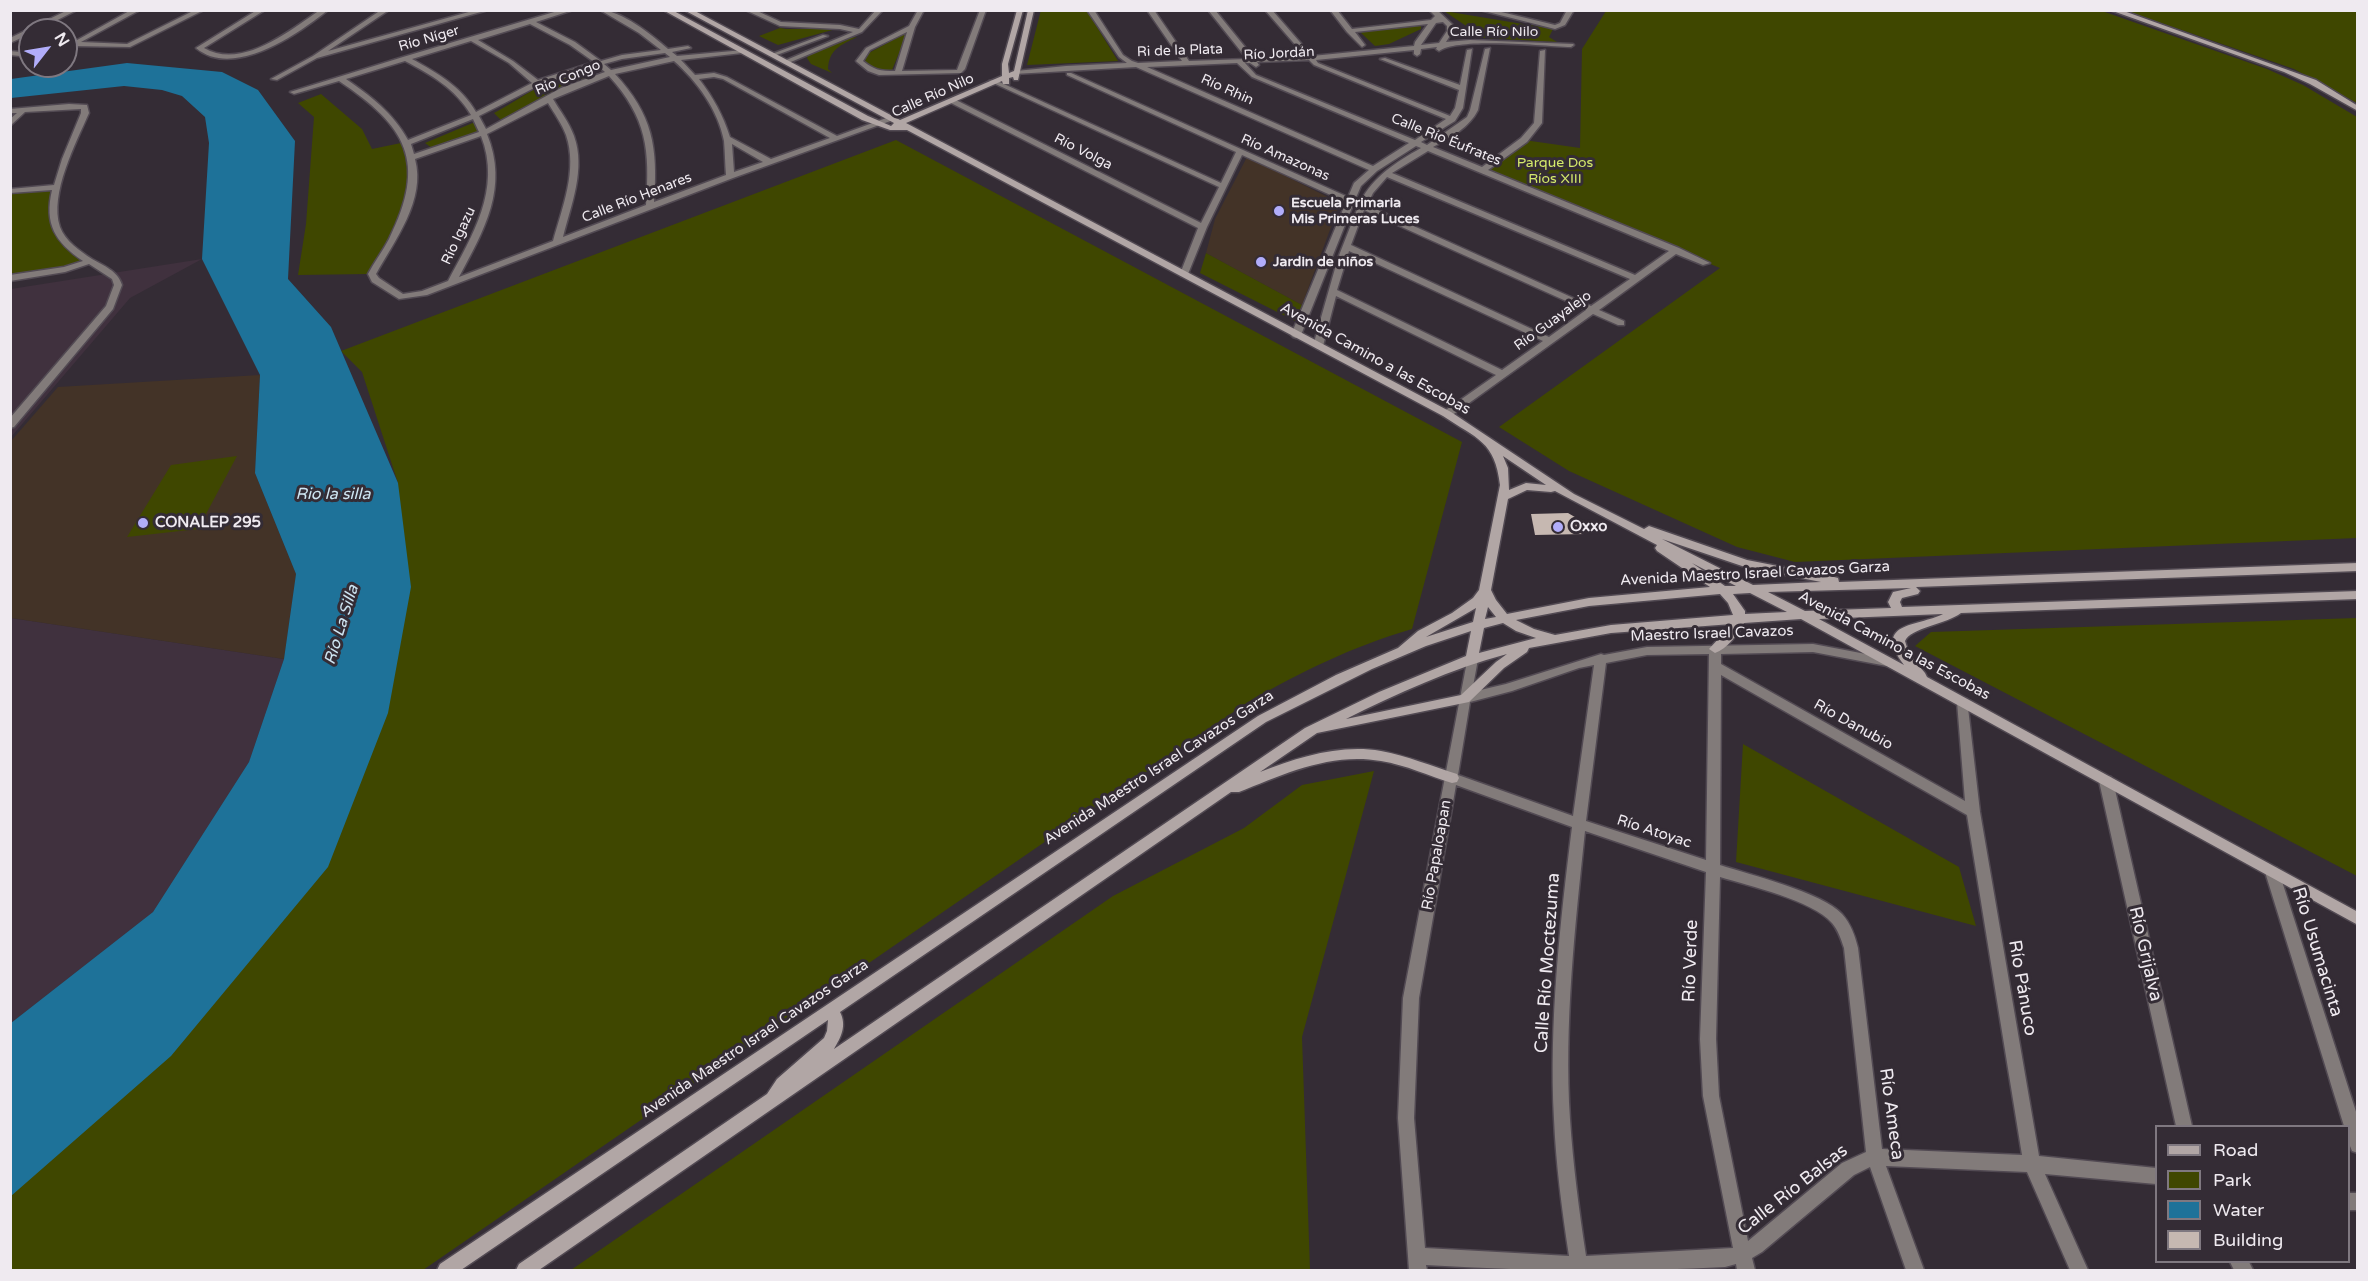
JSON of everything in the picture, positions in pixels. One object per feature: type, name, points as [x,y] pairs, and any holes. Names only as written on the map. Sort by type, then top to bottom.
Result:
[{"type":"main road","points":[[666,10],[877,124]]},
{"type":"main road","points":[[998,82],[1020,10]]},
{"type":"main road","points":[[1016,76],[1031,10]]},
{"type":"main road","points":[[2113,10],[2286,71],[2313,82],[2358,109]]},
{"type":"main road","points":[[680,18],[690,12]]},
{"type":"main road","name":"Avenida Camino a las Escobas","points":[[690,12],[1447,414],[1570,496],[1893,663],[2358,919]]},
{"type":"main road","name":"Calle Río Nilo","points":[[877,124],[890,128],[905,126],[951,101],[1016,76]]},
{"type":"main road","name":"Río Papaloapan","points":[[1472,659],[1504,497],[1505,475],[1494,446]]},
{"type":"main road","points":[[1504,497],[1520,488],[1533,486],[1570,496]]},
{"type":"main road","points":[[1639,530],[1670,535],[1745,563],[1778,572],[1862,586]]},
{"type":"main road","points":[[1639,530],[1666,552],[1724,591],[1737,607],[1739,619],[1715,649]]},
{"type":"main road","name":"Avenida Maestro Israel Cavazos Garza","points":[[446,1270],[1262,719],[1323,687],[1401,652],[1478,625],[1595,602],[1724,591],[2358,567]]},
{"type":"main road","points":[[1898,611],[1895,598],[1905,591],[1983,587],[2001,580]]},
{"type":"main road","points":[[1401,652],[1417,636],[1466,611],[1487,590],[1492,605],[1505,619],[1534,633],[1557,638]]},
{"type":"main road","points":[[525,1270],[1310,731],[1374,698],[1472,659],[1557,638],[1659,624],[1898,611],[2358,595]]},
{"type":"main road","points":[[1926,682],[1898,645],[1900,635],[1909,628],[1945,620],[1959,609]]},
{"type":"main road","points":[[1310,731],[1386,718],[1465,699],[1500,665],[1532,643]]},
{"type":"main road","points":[[1216,794],[1299,763],[1348,753],[1395,759],[1452,778]]},
{"type":"main road","points":[[771,1100],[785,1080],[830,1043],[837,1028],[837,1021],[831,1010]]},
{"type":"street","points":[[58,18],[74,10]]},
{"type":"street","points":[[78,41],[137,10]]},
{"type":"street","points":[[78,45],[128,46],[201,10]]},
{"type":"street","points":[[262,10],[198,48],[204,53],[229,58],[247,55],[325,10]]},
{"type":"street","points":[[275,79],[315,57],[386,10]]},
{"type":"street","points":[[439,10],[453,20]]},
{"type":"street","points":[[315,57],[485,10]]},
{"type":"street","name":"Río Níger","points":[[294,92],[570,10]]},
{"type":"street","points":[[603,10],[627,22],[668,50],[694,77],[711,105],[726,138],[730,176]]},
{"type":"street","points":[[748,10],[780,24],[849,28],[860,31]]},
{"type":"street","points":[[786,62],[860,31],[880,10]]},
{"type":"street","points":[[897,74],[912,27],[921,10]]},
{"type":"street","points":[[912,27],[868,49],[859,59],[870,70],[897,74],[959,72],[983,10]]},
{"type":"street","name":"Río Rhin","points":[[1090,10],[1121,56],[1136,65],[1374,169]]},
{"type":"street","points":[[1150,10],[1187,63]]},
{"type":"street","points":[[1210,10],[1255,64],[1417,51],[1435,15]]},
{"type":"street","points":[[1268,10],[1316,64],[1452,119]]},
{"type":"street","points":[[1333,10],[1362,45]]},
{"type":"street","points":[[1483,10],[1558,26],[1571,10]]},
{"type":"street","points":[[1349,31],[1435,15],[1445,20],[1450,28],[1437,53]]},
{"type":"street","points":[[531,22],[564,38],[601,62],[612,72],[640,113],[651,152],[650,207]]},
{"type":"street","points":[[772,55],[867,24]]},
{"type":"street","points":[[472,39],[511,62],[537,83]]},
{"type":"street","name":"Calle Río Nilo","points":[[1417,51],[1441,45],[1493,42],[1570,49]]},
{"type":"street","name":"Río Congo","points":[[407,143],[475,116],[537,83],[601,62],[668,50],[729,44]]},
{"type":"street","name":"Río Jordán","points":[[1016,76],[1149,71],[1241,64],[1316,64],[1383,58],[1417,51],[1437,53],[1470,50],[1570,49]]},
{"type":"street","points":[[1296,335],[1348,201],[1357,185],[1374,169],[1452,119],[1459,108],[1470,50]]},
{"type":"street","points":[[1318,346],[1333,291],[1361,207],[1371,188],[1386,174],[1470,118],[1476,103],[1488,50]]},
{"type":"street","name":"Río Congo","points":[[413,157],[485,132],[549,98],[612,72],[676,58],[742,51]]},
{"type":"street","points":[[1483,170],[1535,129],[1540,117],[1543,51]]},
{"type":"street","name":"Río Igazu","points":[[405,58],[447,83],[475,116],[485,132],[492,172],[491,191],[486,212],[451,283]]},
{"type":"street","points":[[1383,58],[1463,89]]},
{"type":"street","name":"Ri de la Plata","points":[[1016,76],[1136,65],[1241,64]]},
{"type":"street","name":"Calle Río Éufrates","points":[[1241,64],[1254,76],[1706,263]]},
{"type":"street","name":"Río Amazonas","points":[[1069,74],[1621,323]]},
{"type":"street","points":[[694,77],[714,75],[725,78],[835,138]]},
{"type":"street","points":[[340,78],[381,106],[398,126],[413,157]]},
{"type":"street","points":[[998,82],[1222,186]]},
{"type":"street","points":[[549,98],[571,137],[575,160],[569,198],[557,242]]},
{"type":"street","name":"Río Volga","points":[[951,101],[1203,227]]},
{"type":"street","points":[[10,111],[78,105],[84,107],[85,113],[56,187],[54,226],[63,240],[88,262],[116,278],[118,291],[97,323],[10,425]]},
{"type":"street","points":[[10,124],[24,110]]},
{"type":"street","name":"Calle Río Henares","points":[[413,157],[411,189],[404,215],[372,274],[375,280],[397,295],[406,297],[451,283],[730,176],[892,119]]},
{"type":"street","points":[[726,138],[770,162]]},
{"type":"street","points":[[1184,274],[1203,227],[1240,152]]},
{"type":"street","points":[[1386,174],[1635,278]]},
{"type":"street","points":[[10,191],[56,187]]},
{"type":"street","points":[[1348,247],[1549,340]]},
{"type":"street","name":"Río Guayalejo","points":[[1447,414],[1590,309],[1676,250]]},
{"type":"street","points":[[10,278],[65,269],[88,262]]},
{"type":"street","points":[[1333,291],[1502,374]]},
{"type":"street","name":"Maestro Israel Cavazos","points":[[1465,699],[1601,658],[1647,651],[1814,648],[1893,663]]},
{"type":"street","name":"Río Verde","points":[[1715,649],[1717,668],[1708,1039],[1711,1096],[1744,1262]]},
{"type":"street","name":"Calle Río Moctezuma","points":[[1580,1268],[1562,1124],[1560,1064],[1567,930],[1601,658]]},
{"type":"street","name":"Río Papaloapan","points":[[1417,1263],[1406,1118],[1411,998],[1472,659]]},
{"type":"street","name":"Río Danubio","points":[[1717,668],[1972,812]]},
{"type":"street","name":"Río Pánuco","points":[[1963,702],[1972,812],[2032,1164],[2079,1270]]},
{"type":"street","name":"Río Atoyac","points":[[1452,778],[1820,905],[1843,922]]},
{"type":"street","name":"Río Grijalva","points":[[2106,782],[2184,1125]]},
{"type":"street","name":"Río Usumacinta","points":[[2272,872],[2358,1145]]},
{"type":"street","name":"Río Ameca","points":[[1843,922],[1851,948],[1875,1156],[1915,1270]]},
{"type":"street","name":"Calle Río Balsas","points":[[1417,1263],[1580,1268],[1703,1260],[1744,1262],[1848,1169],[1875,1156],[2032,1164],[2155,1176]]},
{"type":"shaded area","name":"Escuela Primaria Mis Primeras Luces","points":[[1247,157],[1340,203],[1302,305],[1206,253],[1215,219]]},
{"type":"shaded area","points":[[202,259],[130,298],[11,437],[11,289]]},
{"type":"shaded area","name":"CONALEP 295","points":[[260,375],[255,473],[296,574],[284,659],[11,618],[11,441],[58,387]]},
{"type":"shaded area","points":[[11,618],[284,659],[249,762],[153,912],[11,1023]]},
{"type":"green space","points":[[1041,10],[1087,11],[1118,61],[1027,65]]},
{"type":"green space","points":[[1444,11],[1553,29],[1549,37],[1557,42],[1484,38]]},
{"type":"green space","name":"Parque Dos Ríos XIII","points":[[1606,11],[2102,11],[2267,69],[2303,85],[2357,117],[2357,538],[1795,562],[1737,547],[1569,471],[1499,427],[1720,268],[1483,170],[1524,140],[1580,148],[1582,49]]},
{"type":"green space","points":[[2127,11],[2357,11],[2357,103],[2294,69]]},
{"type":"green space","points":[[1421,25],[1421,29],[1389,44],[1375,46],[1360,32]]},
{"type":"green space","points":[[780,28],[836,29],[778,45],[759,36]]},
{"type":"green space","points":[[904,34],[906,36],[892,70],[878,70],[865,62],[867,54]]},
{"type":"green space","points":[[857,37],[833,52],[828,69],[832,73],[811,64],[807,58],[809,54]]},
{"type":"green space","points":[[600,66],[602,70],[501,120],[494,113],[558,77],[572,71]]},
{"type":"green space","points":[[321,94],[362,129],[372,149],[401,143],[406,161],[407,178],[401,211],[368,274],[298,275],[306,224],[314,117],[298,103]]},
{"type":"green space","points":[[475,122],[481,131],[432,148],[425,143]]},
{"type":"green space","points":[[896,140],[1462,442],[1412,629],[1328,661],[1248,702],[423,1270],[11,1270],[11,1128],[202,971],[398,483],[362,372],[341,351]]},
{"type":"green space","points":[[56,187],[54,226],[88,262],[74,267],[11,278],[10,191]]},
{"type":"green space","points":[[1206,253],[1302,305],[1295,321],[1200,273]]},
{"type":"green space","points":[[237,456],[198,529],[127,537],[171,465]]},
{"type":"green space","points":[[2357,618],[2357,876],[1915,646],[1931,632]]},
{"type":"green space","points":[[1743,744],[1959,867],[1976,926],[1736,862]]},
{"type":"green space","points":[[1374,771],[1302,1037],[1310,1270],[571,1270],[1113,896],[1244,828],[1302,785]]},
{"type":"water","name":"Rio la silla","points":[[127,63],[222,72],[258,90],[295,141],[288,279],[331,327],[398,483],[411,587],[388,713],[328,867],[171,1056],[11,1196],[11,1023],[153,912],[249,762],[284,659],[296,574],[255,473],[260,375],[202,259],[209,143],[205,117],[182,96],[162,90],[124,86],[11,98],[11,79],[78,78],[78,70]]},
{"type":"building","name":"Oxxo","points":[[1568,513],[1580,520],[1585,534],[1535,535],[1531,514]]},
{"type":"place","name":"Escuela Primaria Mis Primeras Luces","points":[[1279,211]]},
{"type":"place","name":"Jardin de niños","points":[[1261,262]]},
{"type":"place","name":"CONALEP 295","points":[[143,523]]},
{"type":"place","name":"Oxxo","points":[[1558,527]]},
{"type":"water label","name":"Río La Silla","points":[[342,625]]}]
